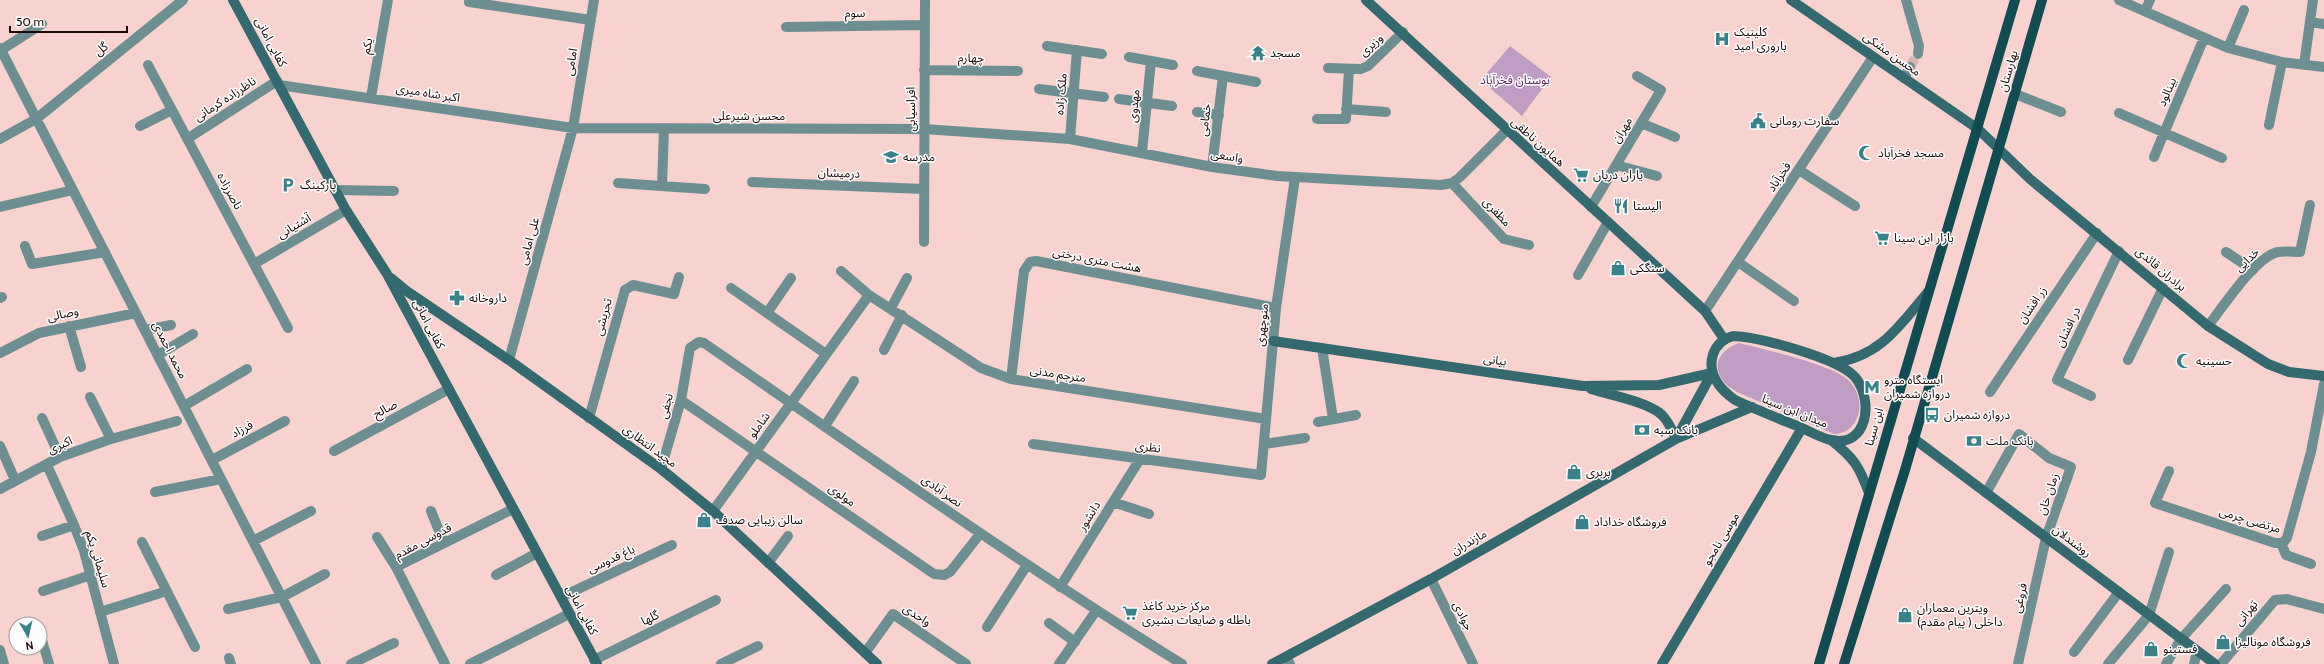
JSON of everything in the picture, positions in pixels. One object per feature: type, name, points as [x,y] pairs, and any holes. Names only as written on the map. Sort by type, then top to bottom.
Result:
[{"type":"main road","name":"کفایی امانی","points":[[233,0],[346,210],[387,274],[570,614],[592,663]]},
{"type":"main road","name":"همایون ناطقی","points":[[1366,0],[1403,32],[1506,131],[1705,311],[1724,339]]},
{"type":"main road","name":"محسن مشکی","points":[[1791,0],[1978,129],[1999,150]]},
{"type":"main road","name":"بهارستان","points":[[1978,129],[2015,0]]},
{"type":"main road","name":"بهارستان","points":[[1999,150],[2042,0]]},
{"type":"main road","name":"ابن سینا","points":[[1819,664],[1868,493],[1978,129]]},
{"type":"main road","name":"برادران قائدی","points":[[1999,150],[2030,179],[2208,326],[2268,364],[2289,372],[2324,376]]},
{"type":"main road","points":[[1844,664],[1999,150]]},
{"type":"main road","name":"مجید انتظاری","points":[[387,274],[408,292],[509,360],[661,469],[713,511],[877,664]]},
{"type":"main road","points":[[1834,364],[1854,360],[1877,347],[1928,292]]},
{"type":"main road","name":"میدان ابن سینا","points":[[1712,373],[1725,392],[1735,400],[1831,440],[1850,438],[1857,432],[1866,417],[1866,403],[1863,390],[1855,378],[1834,364],[1808,354],[1745,336],[1724,339]]},
{"type":"main road","points":[[1676,439],[1712,373],[1711,361],[1714,350],[1724,339]]},
{"type":"main road","name":"بیانی","points":[[1273,341],[1583,386],[1659,385],[1712,373]]},
{"type":"main road","points":[[1583,386],[1650,408],[1661,414],[1668,421],[1676,439]]},
{"type":"main road","name":"مازندران","points":[[1272,664],[1288,660],[1431,580],[1676,439],[1752,407]]},
{"type":"main road","name":"موسی نامجو","points":[[1662,664],[1802,428]]},
{"type":"main road","name":"روشندلان","points":[[1913,438],[2215,664]]},
{"type":"main road","points":[[1831,440],[1849,454],[1860,469],[1868,493]]},
{"type":"street","name":"گل","points":[[0,139],[36,119],[183,0]]},
{"type":"street","name":"یکم","points":[[371,97],[388,0]]},
{"type":"street","points":[[469,0],[468,2],[591,20]]},
{"type":"street","name":"امامی","points":[[573,128],[594,0]]},
{"type":"street","name":"افراسیابی","points":[[924,242],[925,0]]},
{"type":"street","points":[[1906,0],[1919,46],[1918,54]]},
{"type":"street","points":[[2119,0],[2228,48],[2282,62],[2324,67]]},
{"type":"street","points":[[2145,11],[2150,0]]},
{"type":"street","points":[[2304,65],[2313,0]]},
{"type":"street","points":[[2228,48],[2244,10]]},
{"type":"street","points":[[2310,22],[2324,24]]},
{"type":"street","points":[[0,49],[42,24]]},
{"type":"street","name":"سوم","points":[[786,27],[924,25]]},
{"type":"street","name":"وزیری","points":[[1328,68],[1361,70],[1368,66],[1403,32]]},
{"type":"street","name":"بینالود","points":[[2154,157],[2204,38]]},
{"type":"street","points":[[1047,46],[1102,54]]},
{"type":"street","name":"محمد احمدی","points":[[0,49],[316,664]]},
{"type":"street","name":"ملک زاده","points":[[1070,139],[1077,50]]},
{"type":"street","points":[[1129,57],[1173,65]]},
{"type":"street","name":"فخرآباد","points":[[1705,311],[1873,57]]},
{"type":"street","name":"مهدوی","points":[[1142,152],[1151,61]]},
{"type":"street","points":[[2269,125],[2282,62]]},
{"type":"street","name":"ناصرزاده","points":[[148,65],[288,328]]},
{"type":"street","points":[[1904,78],[1910,67]]},
{"type":"street","points":[[1317,119],[1346,119],[1349,69]]},
{"type":"street","name":"چهارم","points":[[924,70],[1018,71]]},
{"type":"street","points":[[1197,70],[1256,82]]},
{"type":"street","name":"خمامی","points":[[1212,167],[1223,76]]},
{"type":"street","name":"مهران","points":[[1591,207],[1661,90],[1637,76]]},
{"type":"street","name":"اکبر شاه میری","points":[[278,83],[573,128]]},
{"type":"street","name":"ناظرزاده کرمانی","points":[[188,138],[278,83]]},
{"type":"street","points":[[1039,88],[1104,97]]},
{"type":"street","points":[[2015,94],[2061,112]]},
{"type":"street","points":[[1119,99],[1172,106]]},
{"type":"street","points":[[1346,109],[1386,112]]},
{"type":"street","points":[[140,126],[172,110]]},
{"type":"street","points":[[1197,112],[1218,115]]},
{"type":"street","points":[[2119,113],[2222,158]]},
{"type":"street","points":[[1641,123],[1675,137]]},
{"type":"street","name":"محسن شیرعلی","points":[[573,128],[924,129]]},
{"type":"street","name":"علی امامی","points":[[509,360],[573,128]]},
{"type":"street","points":[[662,186],[664,128]]},
{"type":"street","name":"واسعی","points":[[924,129],[1070,139],[1212,167],[1295,178],[1441,185],[1452,184]]},
{"type":"street","points":[[1452,184],[1506,131]]},
{"type":"street","points":[[1616,165],[1657,176]]},
{"type":"street","points":[[1799,170],[1855,206]]},
{"type":"street","name":"منوچهری","points":[[1260,475],[1276,308],[1295,178]]},
{"type":"street","name":"درمیشان","points":[[752,182],[924,189]]},
{"type":"street","points":[[618,183],[705,189]]},
{"type":"street","name":"مظفری","points":[[1452,184],[1504,238],[1529,245]]},
{"type":"street","points":[[0,207],[73,190]]},
{"type":"street","points":[[336,190],[394,191]]},
{"type":"street","name":"خدایی","points":[[2208,326],[2253,270],[2265,259],[2277,252],[2300,252],[2310,205]]},
{"type":"street","name":"آشتیانی","points":[[254,264],[346,210]]},
{"type":"street","points":[[1578,275],[1608,222]]},
{"type":"street","name":"زر افشان","points":[[1990,392],[2097,233]]},
{"type":"street","points":[[25,246],[32,264],[105,252]]},
{"type":"street","name":"در افشان","points":[[2091,396],[2057,380],[2119,252]]},
{"type":"street","points":[[2226,252],[2253,270]]},
{"type":"street","name":"هشت متری درختی","points":[[1011,379],[1024,271],[1030,262],[1036,261],[1276,308]]},
{"type":"street","points":[[1738,262],[1794,301]]},
{"type":"street","name":"مترجم مدنی","points":[[841,271],[869,294],[981,368],[1011,379],[1266,419]]},
{"type":"street","name":"تجریشی","points":[[589,418],[625,290],[633,285],[674,294],[679,277]]},
{"type":"street","points":[[767,313],[791,278]]},
{"type":"street","points":[[891,308],[907,278]]},
{"type":"street","points":[[732,288],[826,354]]},
{"type":"street","points":[[2128,360],[2163,288]]},
{"type":"street","name":"شاملو","points":[[713,511],[869,294]]},
{"type":"street","name":"وصالی","points":[[0,353],[39,333],[136,313]]},
{"type":"street","points":[[884,350],[902,315]]},
{"type":"street","points":[[145,330],[171,325]]},
{"type":"street","points":[[69,326],[81,367]]},
{"type":"street","points":[[158,355],[193,334]]},
{"type":"street","name":"نصر آبادی","points":[[690,348],[699,342],[704,343],[980,534],[1096,611],[1182,664]]},
{"type":"street","name":"نجفی","points":[[661,469],[681,400],[690,348]]},
{"type":"street","points":[[1322,348],[1333,420]]},
{"type":"street","points":[[184,406],[247,369]]},
{"type":"street","points":[[825,426],[854,381]]},
{"type":"street","name":"مرتضی چرمی","points":[[2169,471],[2155,503],[2281,544],[2286,540],[2309,459],[2324,384]]},
{"type":"street","name":"صالح","points":[[334,451],[449,389]]},
{"type":"street","points":[[90,397],[111,439]]},
{"type":"street","name":"مولوی","points":[[681,400],[934,574],[939,576],[950,572],[980,534]]},
{"type":"street","points":[[1318,422],[1356,415]]},
{"type":"street","points":[[42,418],[60,457]]},
{"type":"street","name":"اکبری","points":[[0,489],[60,457],[133,432],[177,421]]},
{"type":"street","name":"فرزاد","points":[[212,460],[285,421]]},
{"type":"street","name":"زمان خان","points":[[1986,493],[2019,434],[2049,458],[2071,468],[2046,538]]},
{"type":"street","points":[[1264,444],[1305,438]]},
{"type":"street","name":"نظری","points":[[1033,444],[1260,475]]},
{"type":"street","points":[[0,446],[15,480]]},
{"type":"street","name":"دانشور","points":[[1060,587],[1140,459]]},
{"type":"street","name":"سلیمانی یکم","points":[[47,465],[74,525],[91,575],[114,664]]},
{"type":"street","points":[[155,492],[222,479]]},
{"type":"street","points":[[1113,502],[1149,514]]},
{"type":"street","name":"قدوسی مقدم","points":[[445,664],[396,567],[513,509]]},
{"type":"street","points":[[253,541],[311,511]]},
{"type":"street","points":[[431,511],[444,543]]},
{"type":"street","points":[[42,536],[74,525]]},
{"type":"street","points":[[768,563],[788,536]]},
{"type":"street","points":[[377,537],[396,567]]},
{"type":"street","name":"فروغی","points":[[2018,664],[2046,538]]},
{"type":"street","points":[[142,542],[195,646]]},
{"type":"street","points":[[2281,544],[2286,555],[2311,564]]},
{"type":"street","name":"باغ قدوسی","points":[[561,598],[672,545]]},
{"type":"street","points":[[2108,664],[2149,615],[2169,552]]},
{"type":"street","points":[[496,575],[537,553]]},
{"type":"street","points":[[987,627],[1027,565]]},
{"type":"street","points":[[228,609],[282,597],[324,574]]},
{"type":"street","points":[[43,591],[91,575]]},
{"type":"street","name":"جوادی","points":[[1431,580],[1473,664]]},
{"type":"street","points":[[2166,664],[2182,639],[2226,589]]},
{"type":"street","points":[[100,612],[167,591]]},
{"type":"street","points":[[2074,652],[2119,592]]},
{"type":"street","name":"تهرانی","points":[[2221,664],[2275,600],[2287,599],[2324,609]]},
{"type":"street","name":"گلها","points":[[592,663],[716,600]]},
{"type":"street","points":[[1059,664],[1096,611]]},
{"type":"street","points":[[470,664],[570,614]]},
{"type":"street","name":"واحدی","points":[[865,653],[892,614],[966,664]]},
{"type":"street","points":[[1049,623],[1075,642]]},
{"type":"street","points":[[351,664],[394,643]]},
{"type":"street","points":[[721,664],[758,646]]},
{"type":"street","points":[[0,650],[4,664]]},
{"type":"street","points":[[2194,664],[2197,651]]},
{"type":"green space","name":"بوستان فخرآباد","points":[[1510,46],[1551,77],[1522,116],[1481,80]]},
{"type":"green space","points":[[1739,343],[1779,353],[1826,368],[1847,379],[1854,386],[1859,400],[1858,415],[1852,426],[1846,431],[1834,434],[1737,392],[1730,387],[1720,376],[1718,364],[1723,353],[1727,349]]},
{"type":"tunnel","points":[[1910,67],[1918,54]]},
{"type":"place","name":"کلینیک باروری امید","points":[[1722,39]]},
{"type":"place","name":"مسجد","points":[[1258,53]]},
{"type":"place","name":"سفارت رومانی","points":[[1758,121]]},
{"type":"place","name":"مسجد فخرآباد","points":[[1866,153]]},
{"type":"place","name":"مدرسه","points":[[891,157]]},
{"type":"place","name":"یاران دریان","points":[[1581,175]]},
{"type":"place","name":"پارکینگ","points":[[288,185]]},
{"type":"place","name":"الیستا","points":[[1621,206]]},
{"type":"place","name":"بازار ابن سینا","points":[[1882,238]]},
{"type":"place","name":"سنگکی","points":[[1618,268]]},
{"type":"place","name":"داروخانه","points":[[457,298]]},
{"type":"place","name":"حسینیه","points":[[2184,361]]},
{"type":"place","name":"ایستگاه مترو دروازه شمیران","points":[[1872,387]]},
{"type":"place","name":"دروازه شمیران","points":[[1932,415]]},
{"type":"place","name":"بانک سپه","points":[[1642,430]]},
{"type":"place","name":"بانک ملت","points":[[1974,441]]},
{"type":"place","name":"بربری","points":[[1574,472]]},
{"type":"place","name":"سالن زیبایی صدف","points":[[704,520]]},
{"type":"place","name":"فروشگاه خداداد","points":[[1582,522]]},
{"type":"place","name":"مرکز خرید کاغذ باطله و ضایعات بشیری","points":[[1130,613]]},
{"type":"place","name":"ویترین معماران داخلی ( پیام مقدم)","points":[[1905,615]]},
{"type":"place","name":"فروشگاه مونالیزا","points":[[2223,642]]},
{"type":"place","name":"فستینو","points":[[2151,649]]}]
